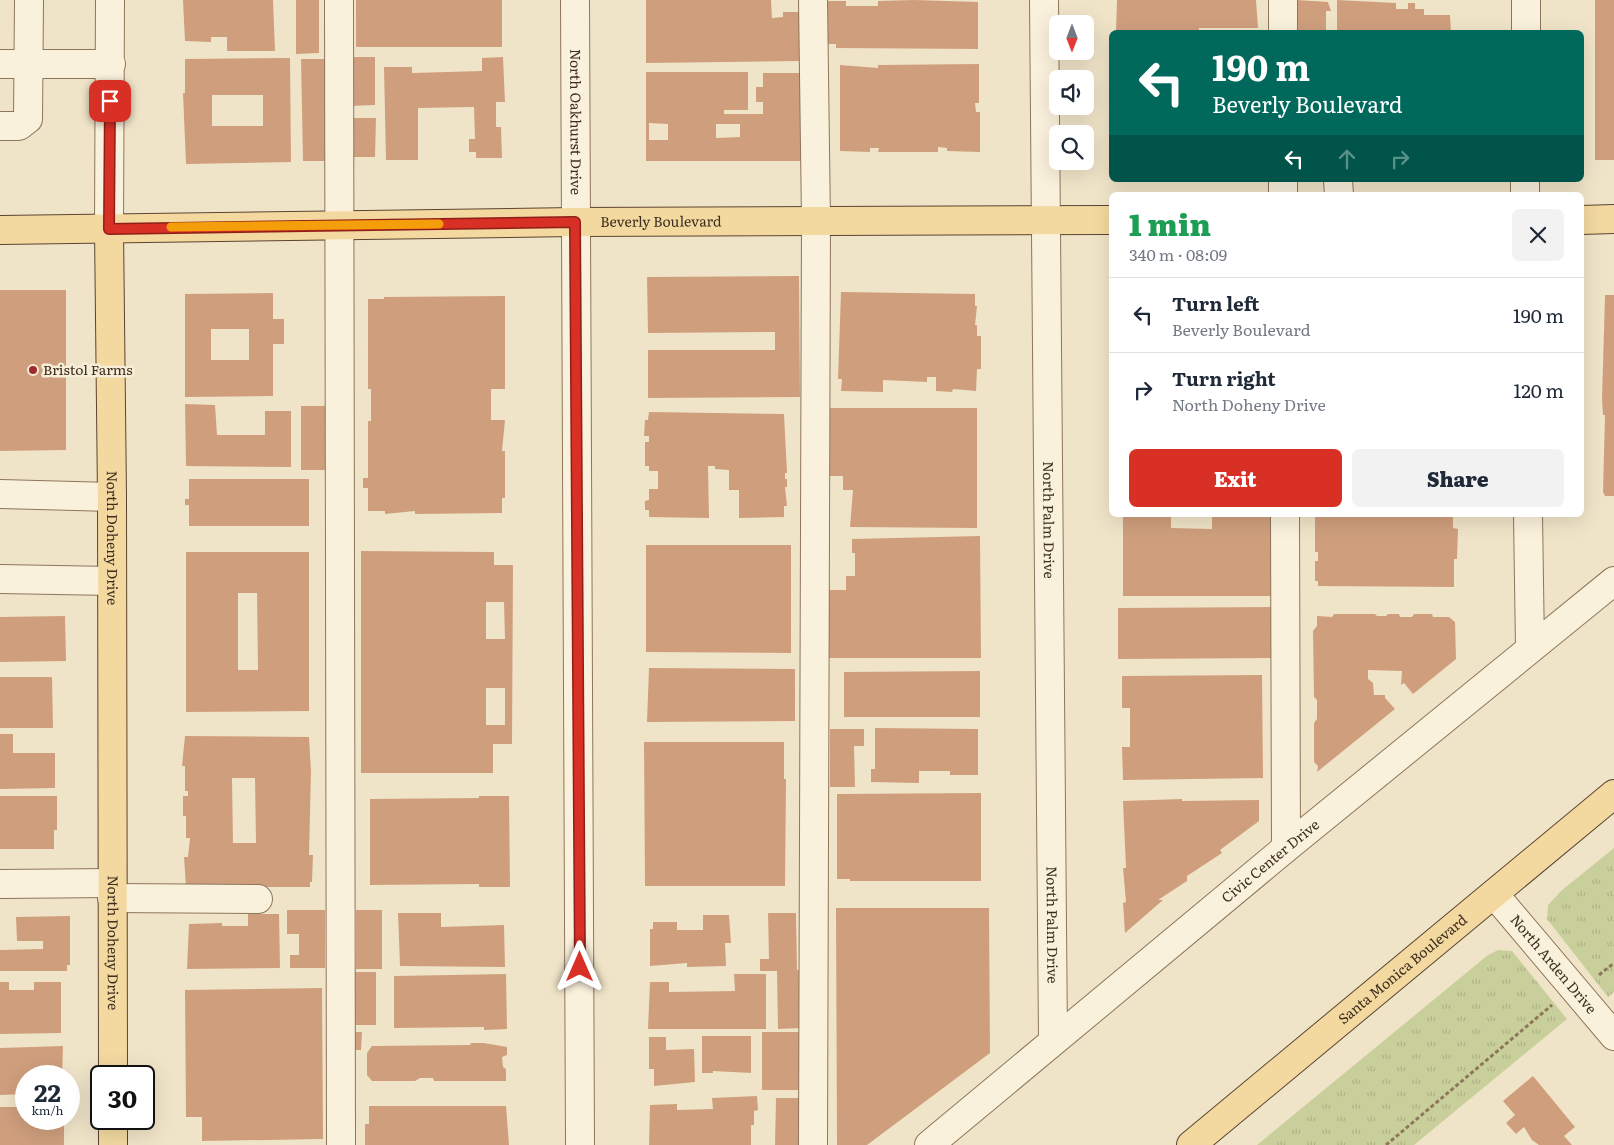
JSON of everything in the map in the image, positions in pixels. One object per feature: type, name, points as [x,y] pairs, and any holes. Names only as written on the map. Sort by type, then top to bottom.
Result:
[{"type":"main road","name":"Beverly Boulevard","points":[[0,230],[575,222],[1109,220]]},
{"type":"main road","points":[[1584,220],[1614,220]]},
{"type":"main road","name":"North Doheny Drive","points":[[109,229],[112,497],[113,1065]]},
{"type":"main road","name":"Santa Monica Boulevard","points":[[1191,1145],[1614,794]]},
{"type":"main road","points":[[113,1130],[113,1145]]},
{"type":"street","points":[[0,126],[19,126],[28,119],[29,0]]},
{"type":"street","name":"North Doheny Drive","points":[[109,229],[110,0]]},
{"type":"street","points":[[339,0],[341,1145]]},
{"type":"street","name":"North Oakhurst Drive","points":[[574,0],[580,1145]]},
{"type":"street","points":[[813,0],[816,221],[813,1145]]},
{"type":"street","name":"North Palm Drive","points":[[1044,0],[1053,1040]]},
{"type":"street","points":[[1283,0],[1283,30]]},
{"type":"street","points":[[1526,0],[1526,30]]},
{"type":"street","points":[[0,64],[111,64]]},
{"type":"street","points":[[0,494],[112,497]]},
{"type":"street","points":[[1284,517],[1286,848]]},
{"type":"street","points":[[1528,517],[1530,648]]},
{"type":"street","points":[[0,579],[112,581]]},
{"type":"street","name":"Civic Center Drive","points":[[929,1145],[1286,848],[1614,581]]},
{"type":"street","points":[[0,884],[258,899]]},
{"type":"street","name":"North Arden Drive","points":[[1494,894],[1614,1036]]},
{"type":"path","points":[[1594,979],[1614,963]]},
{"type":"path","points":[[1386,1145],[1554,1002]]},
{"type":"green space","points":[[1614,848],[1614,992],[1608,997],[1547,919],[1548,905],[1561,891]]},
{"type":"green space","points":[[1498,950],[1512,951],[1567,1019],[1414,1145],[1257,1145],[1488,955]]},
{"type":"building","points":[[183,0],[273,0],[275,51],[227,51],[227,37],[211,37],[211,42],[185,41]]},
{"type":"building","points":[[296,0],[319,0],[319,53],[296,54]]},
{"type":"building","points":[[356,0],[502,0],[502,47],[356,47]]},
{"type":"building","points":[[646,0],[771,0],[772,18],[783,17],[783,12],[799,12],[800,61],[646,63]]},
{"type":"building","points":[[1117,0],[1256,0],[1258,28],[1116,30]]},
{"type":"building","points":[[1297,0],[1328,2],[1331,11],[1326,11],[1326,30],[1297,30]]},
{"type":"building","points":[[1337,0],[1396,3],[1396,9],[1408,9],[1408,3],[1415,3],[1415,9],[1424,9],[1424,15],[1450,15],[1451,30],[1337,30]]},
{"type":"building","points":[[1595,0],[1614,0],[1614,160],[1595,160]]},
{"type":"building","points":[[823,1],[846,1],[846,6],[878,6],[878,1],[978,2],[978,49],[836,48],[836,44],[822,44]]},
{"type":"building","points":[[350,57],[375,57],[375,105],[351,106]]},
{"type":"building","points":[[503,57],[505,102],[496,102],[496,127],[501,127],[502,158],[476,158],[476,152],[469,152],[469,139],[475,139],[474,107],[418,108],[418,160],[386,160],[384,67],[412,67],[412,73],[482,71],[482,58]]},
{"type":"building","points":[[290,58],[291,162],[186,164],[183,93],[185,93],[185,59]],"holes":[[[212,95],[263,95],[263,126],[212,126]]]},
{"type":"building","points":[[301,59],[325,59],[326,161],[303,161]]},
{"type":"building","points":[[979,64],[979,103],[975,103],[976,112],[980,112],[980,152],[947,151],[947,148],[938,147],[938,152],[878,152],[879,148],[870,148],[870,152],[840,151],[840,65],[878,68],[878,65]]},
{"type":"building","points":[[646,72],[748,72],[748,110],[724,110],[724,114],[763,114],[763,102],[756,102],[756,87],[763,87],[763,73],[801,73],[801,161],[646,161]],"holes":[[[649,123],[668,124],[668,140],[649,140]],[[716,124],[740,124],[740,137],[716,138]]]},
{"type":"building","points":[[351,118],[376,118],[375,157],[350,157]]},
{"type":"building","points":[[799,276],[800,397],[648,398],[648,350],[775,350],[775,332],[648,333],[647,277]]},
{"type":"building","name":"Bristol Farms","points":[[0,290],[66,290],[66,450],[0,451]]},
{"type":"building","points":[[841,292],[975,294],[975,306],[977,306],[975,325],[977,325],[977,336],[981,336],[981,369],[977,369],[976,391],[953,389],[952,392],[936,391],[936,377],[927,377],[927,382],[883,380],[883,392],[841,391],[842,379],[838,379]]},
{"type":"building","points":[[273,293],[273,319],[284,319],[284,344],[273,344],[273,396],[185,397],[185,294]],"holes":[[[211,329],[249,329],[249,360],[211,360]]]},
{"type":"building","points":[[1605,295],[1614,295],[1614,496],[1605,496],[1603,492],[1605,415],[1603,415],[1602,399]]},
{"type":"building","points":[[505,296],[505,389],[491,389],[491,420],[505,420],[502,451],[505,451],[505,498],[502,498],[502,513],[415,514],[415,511],[385,514],[385,511],[368,511],[368,488],[363,488],[363,478],[368,478],[368,421],[371,421],[371,389],[368,389],[368,299],[384,299],[384,297]]},
{"type":"building","points":[[185,404],[215,405],[217,435],[265,435],[265,411],[291,411],[291,467],[186,466]]},
{"type":"building","points":[[301,406],[326,406],[325,470],[301,470]]},
{"type":"building","points":[[824,408],[977,408],[977,528],[850,527],[853,490],[843,490],[843,476],[824,476]]},
{"type":"building","points":[[649,412],[784,414],[787,506],[784,506],[784,517],[739,518],[739,490],[729,490],[729,470],[715,469],[715,466],[708,466],[709,518],[649,517],[649,510],[645,510],[645,501],[649,500],[649,489],[658,489],[658,471],[649,471],[649,466],[645,466],[645,442],[649,442],[649,436],[644,436],[645,420],[648,420]]},
{"type":"building","points":[[189,479],[309,479],[309,526],[189,526],[189,505],[185,505],[185,499],[189,499]]},
{"type":"building","points":[[1123,517],[1171,517],[1171,528],[1212,529],[1212,517],[1275,517],[1275,596],[1123,596]]},
{"type":"building","points":[[1315,517],[1453,517],[1453,528],[1458,529],[1457,559],[1454,559],[1454,587],[1318,586],[1318,581],[1315,581],[1315,561],[1318,561],[1318,552],[1315,552]]},
{"type":"building","points":[[980,536],[981,658],[827,658],[827,590],[846,590],[846,576],[855,576],[855,553],[852,553],[852,539]]},
{"type":"building","points":[[646,545],[791,545],[791,653],[646,652]]},
{"type":"building","points":[[361,551],[494,552],[494,565],[513,565],[512,744],[493,744],[493,773],[361,773]],"holes":[[[486,602],[504,602],[505,639],[486,639]],[[486,688],[505,688],[505,725],[486,725]]]},
{"type":"building","points":[[186,552],[309,552],[309,711],[186,712]],"holes":[[[238,593],[257,593],[258,670],[238,670]]]},
{"type":"building","points":[[1272,607],[1272,658],[1118,659],[1118,608]]},
{"type":"building","points":[[1334,614],[1375,614],[1377,616],[1386,616],[1388,614],[1399,614],[1400,617],[1412,617],[1414,614],[1432,614],[1433,617],[1449,617],[1455,622],[1456,659],[1413,694],[1404,683],[1401,685],[1402,671],[1368,670],[1368,679],[1373,683],[1374,695],[1385,695],[1385,698],[1395,709],[1317,772],[1318,766],[1314,762],[1314,723],[1317,719],[1317,700],[1314,697],[1313,631],[1317,626],[1317,616],[1332,617]]},
{"type":"building","points":[[65,616],[66,661],[0,662],[0,617]]},
{"type":"building","points":[[649,668],[795,669],[795,721],[647,722]]},
{"type":"building","points":[[980,671],[980,717],[844,717],[844,672]]},
{"type":"building","points":[[1262,675],[1263,778],[1123,780],[1122,747],[1130,747],[1130,708],[1122,708],[1122,676]]},
{"type":"building","points":[[0,677],[52,677],[53,728],[0,728]]},
{"type":"building","points":[[875,728],[978,729],[978,775],[950,775],[950,771],[919,771],[919,783],[871,782],[871,769],[875,769]]},
{"type":"building","points":[[830,729],[864,729],[864,746],[854,746],[855,787],[830,787]]},
{"type":"building","points":[[0,734],[13,734],[13,753],[55,753],[55,788],[0,789]]},
{"type":"building","points":[[185,736],[309,737],[311,771],[309,855],[313,855],[312,882],[310,882],[310,887],[186,887],[184,857],[188,857],[190,838],[186,838],[186,816],[183,816],[183,796],[188,796],[188,791],[185,791],[185,766],[182,766]],"holes":[[[232,778],[255,778],[256,843],[233,843]]]},
{"type":"building","points":[[644,742],[784,742],[784,779],[786,779],[785,886],[645,886]]},
{"type":"building","points":[[981,793],[981,881],[850,881],[850,879],[837,879],[837,794]]},
{"type":"building","points":[[0,796],[57,796],[57,830],[54,830],[54,849],[0,849]]},
{"type":"building","points":[[479,796],[509,796],[510,887],[479,887],[479,884],[370,885],[370,799],[479,798]]},
{"type":"building","points":[[1182,799],[1182,801],[1259,800],[1259,821],[1220,850],[1222,853],[1187,876],[1187,881],[1158,900],[1163,900],[1125,933],[1123,903],[1126,902],[1123,868],[1126,868],[1123,801]]},
{"type":"building","points":[[836,908],[989,908],[990,1053],[867,1145],[837,1145]]},
{"type":"building","points":[[287,910],[325,910],[325,968],[290,968],[290,955],[299,955],[299,934],[287,934]]},
{"type":"building","points":[[356,910],[382,910],[382,969],[356,969]]},
{"type":"building","points":[[398,913],[441,913],[441,927],[504,925],[505,967],[400,966]]},
{"type":"building","points":[[768,913],[796,913],[797,970],[801,970],[802,1028],[778,1029],[777,971],[760,971],[760,959],[769,959]]},
{"type":"building","points":[[248,914],[279,914],[280,968],[187,969],[189,924],[222,923],[222,926],[248,926]]},
{"type":"building","points":[[703,915],[729,915],[731,943],[725,943],[726,966],[687,967],[687,963],[650,966],[650,929],[653,929],[653,922],[677,922],[677,930],[703,930]]},
{"type":"building","points":[[70,916],[70,965],[67,965],[67,971],[0,971],[0,950],[43,949],[43,941],[17,941],[16,917]]},
{"type":"building","points":[[353,972],[376,972],[376,1025],[353,1025]]},
{"type":"building","points":[[506,974],[507,1029],[484,1030],[484,1027],[394,1028],[394,976]]},
{"type":"building","points":[[734,974],[766,974],[766,1029],[648,1029],[650,982],[669,982],[669,992],[735,991]]},
{"type":"building","points":[[0,982],[9,982],[9,990],[34,990],[34,982],[61,982],[61,1033],[0,1034]]},
{"type":"building","points":[[322,988],[323,1139],[202,1141],[202,1117],[186,1117],[185,990]]},
{"type":"building","points":[[352,1032],[362,1032],[361,1050],[352,1050]]},
{"type":"building","points":[[762,1032],[802,1032],[802,1090],[762,1090]]},
{"type":"building","points":[[702,1036],[751,1036],[751,1073],[713,1071],[713,1073],[702,1073]]},
{"type":"building","points":[[649,1037],[666,1037],[666,1050],[694,1049],[695,1082],[654,1086],[654,1069],[649,1069]]},
{"type":"building","points":[[471,1043],[507,1047],[507,1055],[502,1057],[503,1067],[506,1069],[506,1081],[434,1081],[433,1078],[420,1078],[415,1081],[372,1081],[367,1075],[367,1053],[372,1046],[470,1045]]},
{"type":"building","points":[[63,1046],[62,1065],[15,1065],[15,1094],[0,1095],[0,1048]]},
{"type":"building","points":[[1533,1076],[1575,1127],[1564,1136],[1572,1145],[1539,1145],[1532,1140],[1524,1127],[1516,1134],[1506,1123],[1515,1115],[1503,1101]]},
{"type":"building","points":[[757,1096],[758,1110],[754,1111],[754,1125],[751,1125],[751,1145],[649,1145],[650,1105],[677,1104],[677,1110],[713,1109],[712,1098]]},
{"type":"building","points":[[776,1098],[799,1098],[799,1145],[775,1145]]},
{"type":"building","points":[[369,1106],[506,1106],[509,1145],[365,1145],[365,1124],[369,1124]]},
{"type":"building","points":[[0,1107],[15,1107],[15,1130],[64,1130],[64,1145],[0,1145]]},
{"type":"slow traffic","points":[[171,227],[439,224]]},
{"type":"place","name":"Bristol Farms","points":[[33,370]]},
{"type":"route","points":[[110,101],[109,229],[575,222],[580,967]]}]
